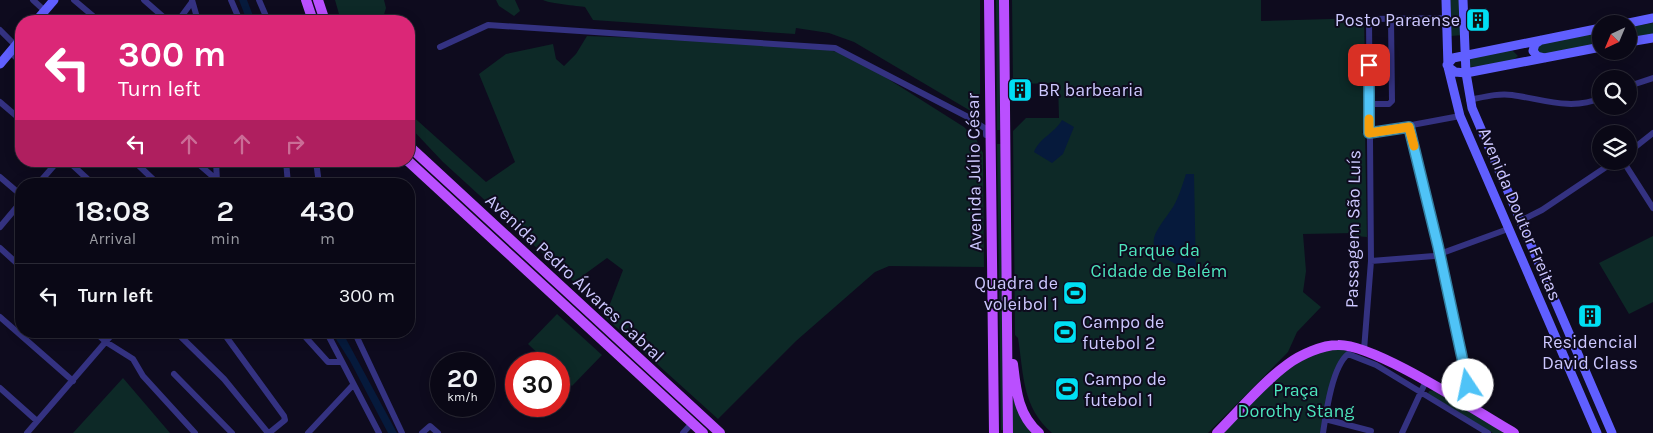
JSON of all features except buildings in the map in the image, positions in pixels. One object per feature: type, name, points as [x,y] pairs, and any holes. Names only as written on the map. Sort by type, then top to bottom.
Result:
[{"type":"main road","points":[[41,15],[54,0]]},
{"type":"main road","points":[[306,0],[311,15]]},
{"type":"main road","points":[[318,0],[323,15]]},
{"type":"main road","name":"Avenida Júlio César","points":[[989,0],[994,433]]},
{"type":"main road","name":"Avenida Júlio César","points":[[1004,0],[1008,433]]},
{"type":"main road","name":"Avenida Doutor Freitas","points":[[1446,0],[1448,66],[1460,116],[1597,433]]},
{"type":"main road","name":"Avenida Doutor Freitas","points":[[1463,0],[1469,100],[1612,433]]},
{"type":"main road","points":[[1638,21],[1653,18]]},
{"type":"main road","points":[[1592,30],[1453,58],[1448,66],[1454,72],[1466,73],[1592,50]]},
{"type":"main road","points":[[1447,40],[1465,36]]},
{"type":"main road","points":[[1638,40],[1653,38]]},
{"type":"main road","points":[[1542,40],[1535,44],[1533,51],[1537,56],[1545,58]]},
{"type":"main road","points":[[1510,46],[1517,48],[1521,54],[1519,59],[1513,63]]},
{"type":"main road","points":[[0,64],[15,47]]},
{"type":"main road","name":"Avenida Pedro Álvares Cabral","points":[[415,152],[720,433]]},
{"type":"main road","name":"Avenida Pedro Álvares Cabral","points":[[415,167],[703,433]]},
{"type":"main road","points":[[1007,324],[1019,402],[1025,418],[1039,433]]},
{"type":"main road","points":[[1217,433],[1289,363],[1311,352],[1334,345],[1364,350],[1426,382],[1511,432]]},
{"type":"main road","points":[[1568,365],[1576,365],[1581,361]]},
{"type":"main road","points":[[1577,387],[1582,383],[1590,382]]},
{"type":"main road","points":[[986,433],[994,414]]},
{"type":"street","points":[[33,0],[45,11]]},
{"type":"street","points":[[74,0],[92,15]]},
{"type":"street","points":[[144,0],[161,15]]},
{"type":"street","points":[[231,0],[237,15]]},
{"type":"street","points":[[258,0],[265,15]]},
{"type":"street","points":[[182,15],[192,1]]},
{"type":"street","points":[[192,1],[196,15]]},
{"type":"street","points":[[1369,104],[1390,104],[1392,101],[1391,19],[1446,18]]},
{"type":"street","name":"Passagem São Luís","points":[[1364,350],[1370,261],[1369,19],[1391,19]]},
{"type":"street","points":[[440,47],[488,25],[835,48],[966,116],[986,129],[986,138],[990,141]]},
{"type":"street","points":[[0,30],[15,45]]},
{"type":"street","points":[[1637,83],[1653,78]]},
{"type":"street","points":[[1469,100],[1498,94],[1543,102],[1576,104],[1592,100]]},
{"type":"street","points":[[0,102],[15,115]]},
{"type":"street","points":[[1369,133],[1460,116]]},
{"type":"street","points":[[1409,127],[1440,254],[1471,408]]},
{"type":"street","points":[[1637,146],[1653,133]]},
{"type":"street","points":[[43,178],[53,167]]},
{"type":"street","points":[[75,167],[86,178]]},
{"type":"street","points":[[140,167],[152,178]]},
{"type":"street","points":[[201,167],[213,178]]},
{"type":"street","points":[[1520,221],[1542,210],[1602,170]]},
{"type":"street","points":[[1630,170],[1653,208]]},
{"type":"street","points":[[0,177],[15,190]]},
{"type":"street","points":[[0,227],[15,209]]},
{"type":"street","points":[[1370,261],[1401,260],[1440,254],[1508,229]]},
{"type":"street","points":[[0,248],[15,262]]},
{"type":"street","points":[[0,317],[15,330]]},
{"type":"street","points":[[24,338],[73,381]]},
{"type":"street","points":[[102,338],[133,359],[143,376],[195,433]]},
{"type":"street","points":[[27,433],[109,338]]},
{"type":"street","points":[[182,338],[224,379],[268,433],[285,420],[284,416],[227,338]]},
{"type":"street","points":[[306,338],[328,362],[341,362]]},
{"type":"street","points":[[329,338],[380,433]]},
{"type":"street","points":[[357,338],[402,433]]},
{"type":"street","points":[[1323,433],[1330,392],[1342,361],[1348,354],[1376,365],[1488,433]]},
{"type":"street","points":[[174,374],[232,433]]},
{"type":"street","points":[[1402,433],[1426,382]]},
{"type":"street","points":[[308,433],[353,385]]},
{"type":"street","points":[[0,388],[37,421]]},
{"type":"street","points":[[1325,419],[1371,431]]},
{"type":"street","points":[[683,433],[692,423]]},
{"type":"street","points":[[422,433],[430,426],[438,433]]},
{"type":"green space","points":[[335,0],[384,0],[386,8],[384,15],[339,15]]},
{"type":"green space","points":[[496,0],[515,0],[520,11],[514,16],[499,6]]},
{"type":"green space","points":[[543,0],[980,0],[980,110],[977,113],[969,110],[854,42],[829,33],[796,28],[795,34],[593,20],[585,7]]},
{"type":"green space","points":[[996,0],[999,0],[1000,130],[997,130]]},
{"type":"green space","name":"Parque da Cidade de Belém","points":[[1012,0],[1261,0],[1261,21],[1364,18],[1366,118],[1362,133],[1365,133],[1367,237],[1355,236],[1355,233],[1303,234],[1306,271],[1303,292],[1321,307],[1297,332],[1288,352],[1208,433],[1052,433],[1042,423],[1030,402],[1023,378],[1018,338],[1015,335],[1013,131],[1026,118],[1059,118],[1058,83],[1013,84]]},
{"type":"green space","points":[[1450,0],[1462,0],[1463,35],[1451,36]]},
{"type":"green space","points":[[1653,23],[1653,35],[1638,38],[1638,26]]},
{"type":"green space","points":[[1592,33],[1592,47],[1544,56],[1538,54],[1537,46],[1540,43]]},
{"type":"green space","points":[[587,36],[787,44],[827,49],[855,58],[964,127],[976,139],[983,153],[984,267],[889,266],[875,272],[796,341],[718,419],[605,317],[623,270],[607,258],[574,282],[443,162],[415,132],[415,118],[486,182],[515,162],[479,74],[506,54],[553,44],[556,59],[564,66],[576,54]]},
{"type":"green space","points":[[1512,50],[1518,56],[1511,62],[1470,67],[1469,58]]},
{"type":"green space","points":[[997,144],[1001,144],[1004,430],[1001,430]]},
{"type":"green space","points":[[1653,236],[1653,302],[1629,314],[1599,263]]},
{"type":"green space","points":[[557,314],[602,355],[572,386],[570,384],[570,352],[536,352],[528,344]]},
{"type":"green space","name":"Praça Dorothy Stang","points":[[1350,347],[1330,392],[1323,433],[1218,433],[1281,370],[1311,352]]},
{"type":"green space","points":[[123,378],[170,433],[73,433]]},
{"type":"green space","points":[[1437,390],[1510,433],[1493,433],[1428,394],[1429,391]]},
{"type":"green space","points":[[1013,398],[1026,424],[1035,433],[1013,433]]},
{"type":"water","points":[[239,0],[247,0],[253,15],[245,15]]},
{"type":"water","points":[[1062,120],[1074,127],[1063,154],[1052,163],[1034,152]]},
{"type":"water","points":[[1186,174],[1194,174],[1196,276],[1162,256],[1154,243],[1154,236],[1173,207]]},
{"type":"water","points":[[335,338],[346,338],[397,433],[388,433],[350,361]]},
{"type":"slow traffic","points":[[1369,119],[1369,133],[1409,127],[1414,146]]},
{"type":"place","name":"Posto Paraense","points":[[1478,20]]},
{"type":"place","name":"BR barbearia","points":[[1020,90]]},
{"type":"place","name":"Quadra de voleibol 1","points":[[1075,293]]},
{"type":"place","name":"Residencial David Class","points":[[1590,316]]},
{"type":"place","name":"Campo de futebol 2","points":[[1065,332]]},
{"type":"place","name":"Campo de futebol 1","points":[[1067,389]]},
{"type":"route","points":[[1369,65],[1369,133],[1409,127],[1438,246],[1468,385]]}]
